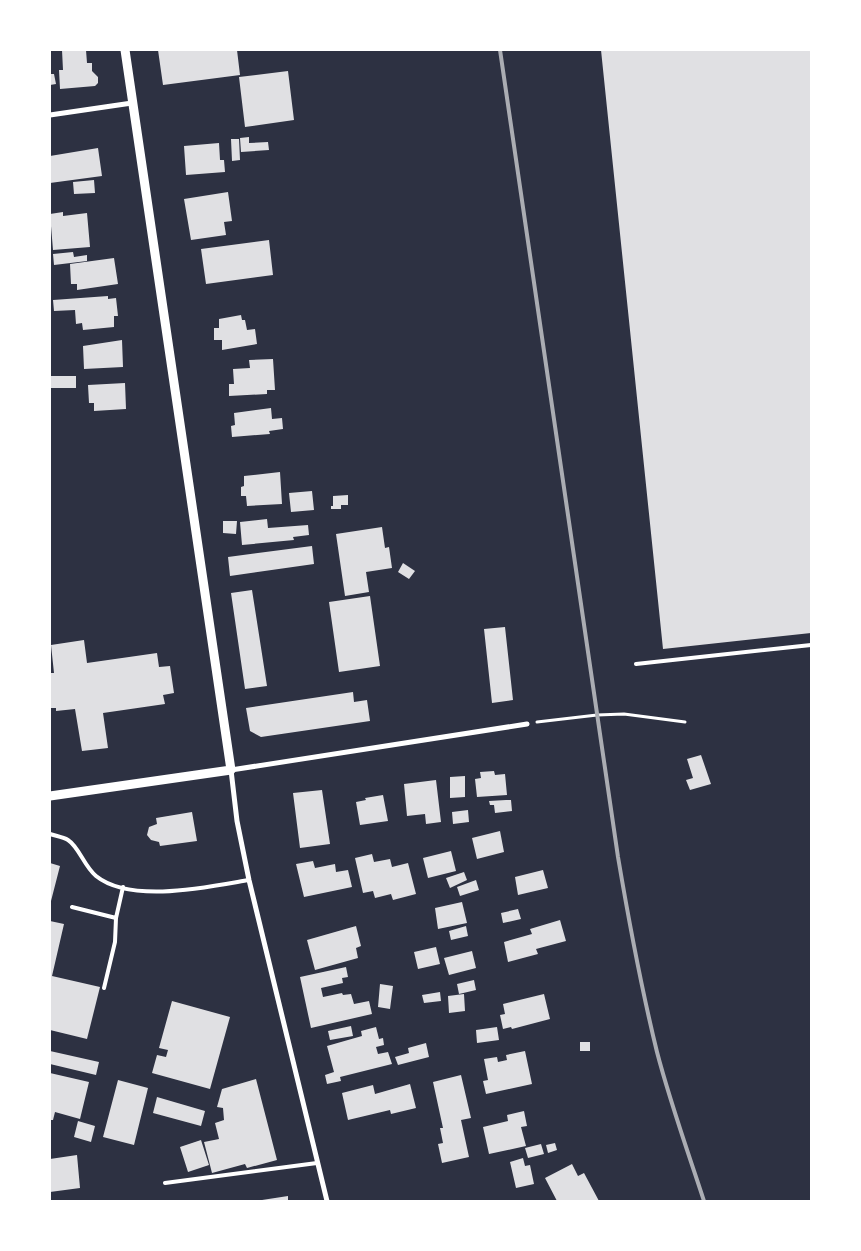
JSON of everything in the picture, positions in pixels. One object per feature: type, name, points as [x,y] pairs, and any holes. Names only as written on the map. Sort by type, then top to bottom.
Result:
[{"type":"street","points":[[125,50],[248,880],[327,1201]]},
{"type":"street","points":[[50,115],[132,103]]},
{"type":"street","points":[[50,796],[527,724]]},
{"type":"lane","points":[[636,664],[811,645]]},
{"type":"lane","points":[[50,834],[73,844],[86,866],[97,877],[112,885],[158,892],[196,889],[248,880]]},
{"type":"lane","points":[[104,988],[115,942],[116,918],[123,887]]},
{"type":"lane","points":[[72,907],[116,918]]},
{"type":"lane","points":[[165,1183],[317,1163]]},
{"type":"path","points":[[527,724],[597,715],[624,714],[686,722]]},
{"type":"building","points":[[62,50],[86,50],[87,63],[92,63],[92,71],[98,77],[98,83],[95,86],[60,89],[59,70],[63,70]]},
{"type":"building","points":[[158,50],[237,50],[240,75],[163,85]]},
{"type":"building","points":[[601,50],[811,50],[811,633],[663,649]]},
{"type":"building","points":[[288,71],[294,120],[245,127],[239,77]]},
{"type":"building","points":[[50,74],[54,74],[56,84],[50,85]]},
{"type":"building","points":[[249,137],[249,143],[268,142],[269,150],[241,152],[240,138]]},
{"type":"building","points":[[231,139],[239,139],[240,160],[232,161]]},
{"type":"building","points":[[219,143],[220,160],[224,160],[225,172],[186,175],[184,146]]},
{"type":"building","points":[[98,148],[102,176],[50,183],[50,156]]},
{"type":"building","points":[[94,180],[95,193],[74,194],[73,182]]},
{"type":"building","points":[[228,192],[232,221],[224,222],[226,235],[191,240],[184,199]]},
{"type":"building","points":[[63,212],[63,216],[87,213],[90,247],[53,250],[50,214]]},
{"type":"building","points":[[269,240],[273,275],[206,284],[201,249]]},
{"type":"building","points":[[73,252],[74,257],[87,255],[87,261],[54,265],[53,254]]},
{"type":"building","points":[[114,258],[118,284],[77,290],[77,284],[71,284],[70,264]]},
{"type":"building","points":[[108,296],[108,299],[116,298],[118,316],[114,316],[114,327],[83,330],[82,323],[76,324],[75,310],[54,311],[53,300]]},
{"type":"building","points":[[241,315],[242,320],[245,320],[247,330],[255,329],[257,344],[222,350],[222,340],[214,340],[214,328],[219,328],[219,319]]},
{"type":"building","points":[[122,340],[123,367],[84,369],[83,346]]},
{"type":"building","points":[[273,359],[275,390],[267,390],[267,394],[229,396],[229,384],[234,384],[233,369],[250,368],[249,360]]},
{"type":"building","points":[[50,376],[76,376],[76,388],[50,388]]},
{"type":"building","points":[[125,383],[126,409],[94,411],[94,403],[89,403],[88,385]]},
{"type":"building","points":[[271,408],[272,419],[282,418],[283,429],[269,431],[270,434],[232,437],[231,426],[235,425],[234,413]]},
{"type":"building","points":[[280,472],[282,504],[247,506],[246,496],[241,496],[244,476]]},
{"type":"building","points":[[312,491],[314,510],[291,512],[289,493]]},
{"type":"building","points":[[348,495],[348,505],[341,505],[341,509],[331,509],[331,506],[333,506],[333,496]]},
{"type":"building","points":[[267,519],[268,528],[308,525],[309,535],[293,537],[294,540],[242,545],[240,522]]},
{"type":"building","points":[[223,521],[237,521],[236,534],[223,533]]},
{"type":"building","points":[[382,527],[385,548],[389,547],[392,568],[366,572],[369,592],[345,596],[336,534]]},
{"type":"building","points":[[312,546],[314,564],[230,576],[228,557]]},
{"type":"building","points":[[403,563],[415,571],[409,579],[398,572]]},
{"type":"building","points":[[252,590],[267,686],[245,689],[231,593]]},
{"type":"building","points":[[370,596],[380,666],[339,672],[329,602]]},
{"type":"building","points":[[505,627],[513,700],[492,703],[484,629]]},
{"type":"building","points":[[84,640],[87,663],[157,653],[159,667],[170,666],[174,693],[163,695],[165,704],[103,713],[108,748],[82,751],[75,709],[56,711],[56,708],[50,708],[50,673],[54,673],[51,645]]},
{"type":"building","points":[[353,692],[354,702],[367,700],[370,721],[261,737],[250,731],[246,708]]},
{"type":"building","points":[[701,755],[711,784],[690,790],[686,780],[693,778],[687,759]]},
{"type":"building","points":[[494,771],[495,775],[505,774],[507,795],[477,797],[475,779],[481,778],[480,772]]},
{"type":"building","points":[[465,776],[465,797],[450,798],[450,777]]},
{"type":"building","points":[[436,780],[441,822],[426,824],[425,814],[407,816],[404,784]]},
{"type":"building","points":[[322,790],[330,844],[300,848],[293,793]]},
{"type":"building","points":[[383,795],[388,821],[360,825],[356,802],[366,800],[365,798]]},
{"type":"building","points":[[511,800],[512,811],[495,813],[494,805],[490,805],[489,801]]},
{"type":"building","points":[[468,810],[469,822],[453,824],[452,812]]},
{"type":"building","points":[[192,812],[197,841],[160,846],[159,842],[151,840],[147,835],[149,827],[157,824],[156,818]]},
{"type":"building","points":[[500,831],[504,852],[477,859],[472,838]]},
{"type":"building","points":[[451,851],[456,871],[428,878],[423,858]]},
{"type":"building","points":[[372,854],[374,862],[390,859],[392,867],[408,863],[416,894],[393,900],[391,894],[375,898],[373,891],[363,893],[355,858]]},
{"type":"building","points":[[313,861],[315,868],[335,864],[336,872],[348,870],[352,887],[304,897],[296,864]]},
{"type":"building","points":[[50,863],[60,866],[51,901],[50,901]]},
{"type":"building","points":[[543,870],[548,888],[518,895],[515,877]]},
{"type":"building","points":[[464,872],[467,880],[450,888],[446,878]]},
{"type":"building","points":[[476,880],[479,890],[460,896],[457,887]]},
{"type":"building","points":[[462,902],[467,923],[438,929],[435,908]]},
{"type":"building","points":[[518,909],[521,919],[503,923],[501,913]]},
{"type":"building","points":[[560,920],[566,941],[536,949],[538,954],[508,962],[504,942],[532,934],[530,929]]},
{"type":"building","points":[[50,921],[64,924],[52,976],[100,987],[87,1039],[50,1030]]},
{"type":"building","points":[[356,926],[361,946],[356,948],[358,958],[315,970],[307,940]]},
{"type":"building","points":[[466,926],[468,936],[451,940],[449,931]]},
{"type":"building","points":[[436,947],[440,964],[418,969],[414,952]]},
{"type":"building","points":[[472,951],[476,968],[449,975],[444,958]]},
{"type":"building","points":[[346,967],[348,977],[342,978],[343,983],[321,988],[323,997],[342,993],[343,995],[351,994],[354,1004],[369,1001],[372,1014],[311,1028],[300,977]]},
{"type":"building","points":[[474,980],[476,990],[459,994],[457,984]]},
{"type":"building","points":[[380,984],[393,986],[390,1009],[378,1007]]},
{"type":"building","points":[[440,992],[441,1001],[424,1003],[422,995]]},
{"type":"building","points":[[464,994],[465,1011],[449,1013],[448,996]]},
{"type":"building","points":[[544,994],[550,1019],[512,1029],[511,1027],[503,1029],[500,1015],[505,1014],[503,1004]]},
{"type":"building","points":[[172,1001],[230,1017],[210,1089],[152,1073],[157,1055],[166,1057],[168,1050],[159,1048]]},
{"type":"building","points":[[351,1026],[353,1036],[330,1040],[328,1031]]},
{"type":"building","points":[[376,1027],[379,1039],[383,1038],[384,1045],[376,1047],[378,1054],[388,1052],[392,1064],[340,1077],[341,1081],[327,1084],[325,1075],[334,1072],[327,1046],[362,1036],[361,1031]]},
{"type":"building","points":[[497,1027],[499,1040],[477,1043],[476,1030]]},
{"type":"building","points":[[580,1042],[590,1042],[590,1051],[580,1051]]},
{"type":"building","points":[[426,1043],[429,1057],[398,1065],[395,1057],[409,1053],[408,1048]]},
{"type":"building","points":[[50,1051],[99,1062],[96,1075],[50,1064]]},
{"type":"building","points":[[525,1051],[532,1084],[486,1094],[483,1081],[488,1080],[484,1059],[497,1057],[498,1062],[507,1060],[506,1055]]},
{"type":"building","points":[[50,1073],[89,1082],[80,1119],[55,1112],[53,1120],[50,1120]]},
{"type":"building","points":[[461,1075],[471,1118],[461,1120],[469,1157],[442,1163],[438,1144],[443,1143],[440,1128],[443,1128],[433,1082]]},
{"type":"building","points":[[256,1079],[277,1160],[247,1168],[245,1164],[212,1173],[204,1142],[219,1139],[215,1123],[224,1120],[223,1108],[217,1107],[222,1089]]},
{"type":"building","points":[[118,1080],[148,1088],[134,1145],[103,1137]]},
{"type":"building","points":[[410,1084],[416,1108],[391,1114],[390,1110],[348,1120],[342,1093],[373,1085],[375,1094]]},
{"type":"building","points":[[157,1097],[205,1111],[201,1126],[153,1113]]},
{"type":"building","points":[[524,1111],[527,1126],[521,1127],[526,1146],[489,1154],[483,1127],[508,1121],[507,1115]]},
{"type":"building","points":[[78,1121],[95,1126],[91,1142],[74,1137]]},
{"type":"building","points":[[201,1140],[209,1165],[188,1172],[180,1147]]},
{"type":"building","points":[[555,1143],[557,1150],[548,1153],[546,1145]]},
{"type":"building","points":[[541,1144],[544,1154],[528,1158],[525,1148]]},
{"type":"building","points":[[77,1155],[80,1188],[50,1192],[50,1159]]},
{"type":"building","points":[[523,1158],[525,1166],[530,1165],[534,1184],[516,1188],[510,1162]]},
{"type":"building","points":[[572,1164],[578,1176],[584,1173],[599,1201],[557,1201],[545,1178]]},
{"type":"building","points":[[288,1196],[288,1201],[262,1201],[262,1200]]},
{"type":"railway","points":[[500,50],[626,906],[657,1052],[673,1108],[704,1201]]}]
